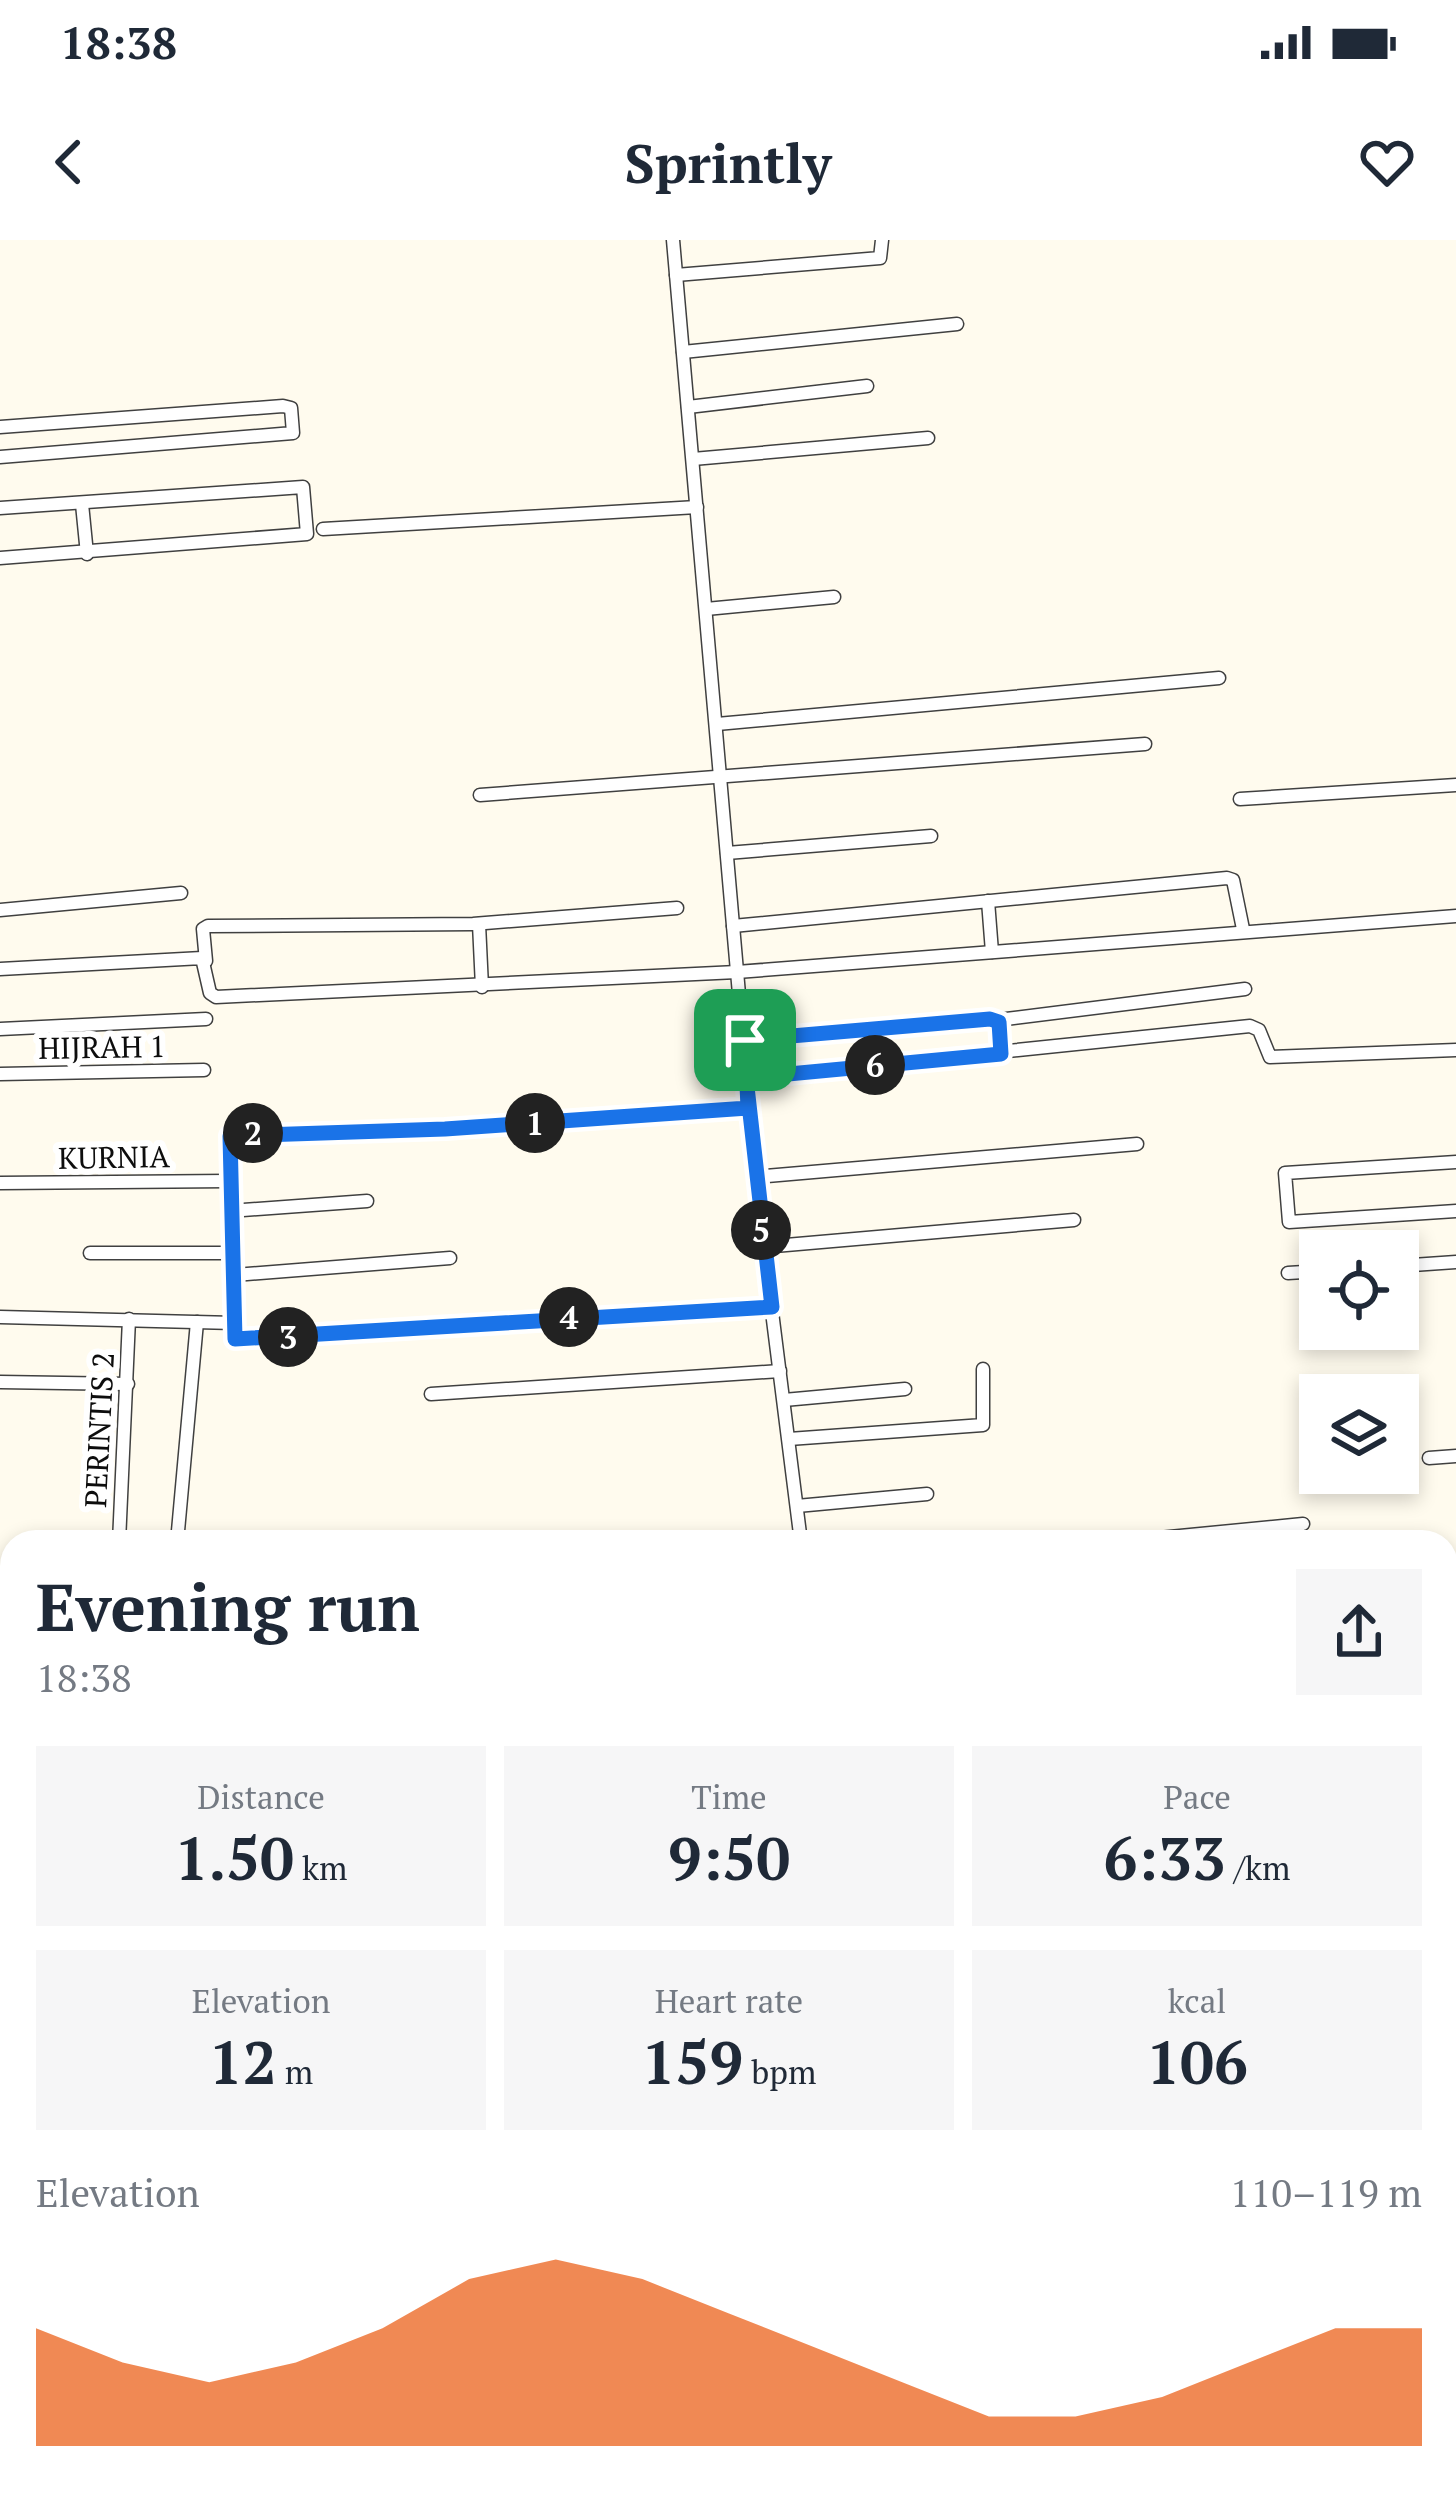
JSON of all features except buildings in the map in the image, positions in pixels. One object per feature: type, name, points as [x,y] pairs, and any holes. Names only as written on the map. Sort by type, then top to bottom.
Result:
[{"type":"street","points":[[673,240],[748,1108],[800,1530]]},
{"type":"street","points":[[676,275],[880,258],[882,240]]},
{"type":"street","points":[[683,352],[957,324]]},
{"type":"street","points":[[688,406],[867,386]]},
{"type":"street","points":[[0,427],[283,406],[291,409],[292,435],[0,457]]},
{"type":"street","points":[[693,460],[928,438]]},
{"type":"street","points":[[0,508],[303,487],[308,534],[0,558]]},
{"type":"street","points":[[82,503],[87,554]]},
{"type":"street","points":[[323,529],[697,507]]},
{"type":"street","points":[[706,609],[834,597]]},
{"type":"street","points":[[717,724],[1219,678]]},
{"type":"street","points":[[480,795],[1145,744]]},
{"type":"street","points":[[1240,799],[1456,785]]},
{"type":"street","points":[[727,853],[932,836]]},
{"type":"street","points":[[733,926],[1227,878],[1233,880],[1244,929]]},
{"type":"street","points":[[0,910],[182,893]]},
{"type":"street","points":[[988,901],[992,952]]},
{"type":"street","points":[[677,908],[479,924],[208,926],[203,929],[200,960],[210,993],[216,997],[737,972],[1456,916]]},
{"type":"street","points":[[479,924],[482,987]]},
{"type":"street","points":[[0,969],[200,960]]},
{"type":"street","points":[[745,1040],[998,1020],[1245,989]]},
{"type":"street","points":[[0,1029],[206,1019]]},
{"type":"street","points":[[998,1020],[1001,1054]]},
{"type":"street","points":[[746,1078],[1250,1026],[1259,1030],[1270,1057],[1456,1050]]},
{"type":"street","name":"HIJRAH 1","points":[[0,1074],[204,1070]]},
{"type":"street","points":[[748,1108],[445,1129],[233,1134],[227,1143],[233,1323],[235,1339],[772,1307]]},
{"type":"street","points":[[755,1177],[1137,1144]]},
{"type":"street","points":[[1456,1162],[1285,1173],[1289,1222],[1456,1211]]},
{"type":"street","name":"KURNIA","points":[[0,1183],[229,1181]]},
{"type":"street","points":[[230,1211],[367,1201]]},
{"type":"street","points":[[763,1247],[1074,1220]]},
{"type":"street","points":[[90,1253],[232,1253]]},
{"type":"street","points":[[235,1275],[450,1258]]},
{"type":"street","points":[[1419,1265],[1456,1262]]},
{"type":"street","points":[[1288,1274],[1299,1273]]},
{"type":"street","points":[[0,1317],[233,1323]]},
{"type":"street","name":"PERINTIS 2","points":[[120,1530],[129,1319]]},
{"type":"street","points":[[178,1530],[197,1322]]},
{"type":"street","points":[[789,1439],[983,1425],[983,1369]]},
{"type":"street","points":[[431,1394],[780,1371]]},
{"type":"street","points":[[0,1382],[128,1384]]},
{"type":"street","points":[[784,1400],[905,1389]]},
{"type":"street","points":[[1429,1459],[1456,1456]]},
{"type":"street","points":[[797,1506],[927,1494]]},
{"type":"street","points":[[1241,1530],[1303,1524]]},
{"type":"route","points":[[745,1040],[746,1078],[748,1108],[445,1129],[233,1134],[227,1143],[235,1339],[772,1307],[746,1078],[1001,1054],[999,1022],[990,1019],[745,1040]]}]
